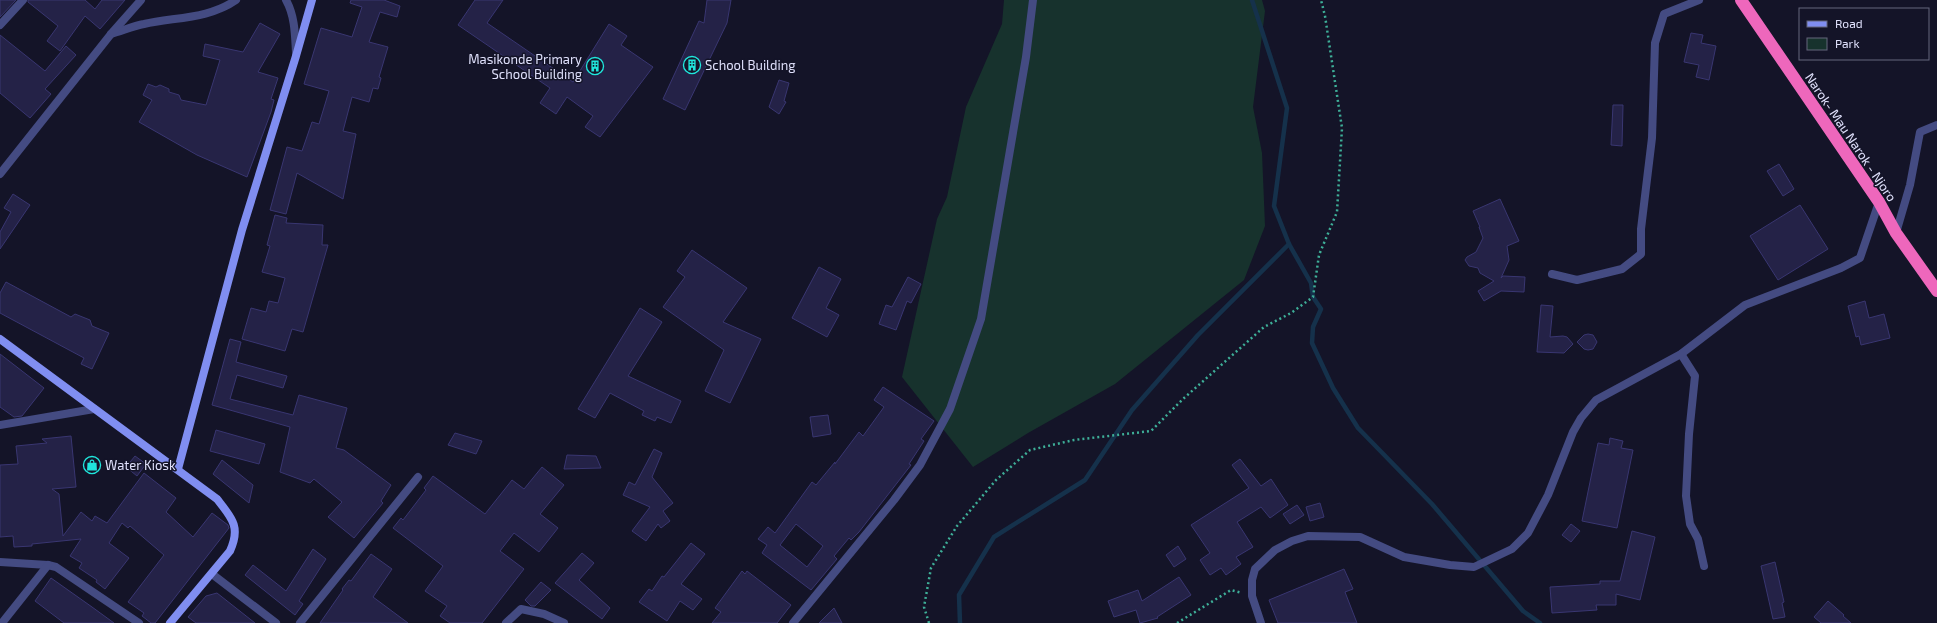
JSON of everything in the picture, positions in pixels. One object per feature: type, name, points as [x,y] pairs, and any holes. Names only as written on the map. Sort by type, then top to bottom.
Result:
[{"type":"highway","name":"Narok- Mau Narok - Njoro","points":[[1741,0],[1879,202],[1896,233],[1937,291]]},
{"type":"main road","points":[[178,469],[242,230],[312,0]]},
{"type":"main road","points":[[0,339],[217,499],[230,516],[236,529],[234,542],[230,551],[170,623]]},
{"type":"street","points":[[0,25],[23,0]]},
{"type":"street","points":[[0,174],[111,34],[141,0]]},
{"type":"street","points":[[111,34],[144,24],[174,21],[206,14],[225,8],[236,0]]},
{"type":"street","points":[[286,0],[290,7],[294,23],[296,56]]},
{"type":"street","points":[[793,623],[894,500],[920,465],[950,410],[981,319],[1026,57],[1033,0]]},
{"type":"street","points":[[1552,274],[1577,280],[1622,269],[1641,254],[1641,229],[1652,138],[1654,43],[1664,14],[1698,0]]},
{"type":"street","points":[[1896,233],[1910,185],[1920,132],[1937,125]]},
{"type":"street","points":[[1261,623],[1252,596],[1252,580],[1255,569],[1275,550],[1292,541],[1308,536],[1360,537],[1404,557],[1450,565],[1474,567],[1512,550],[1528,534],[1548,495],[1573,432],[1581,418],[1596,400],[1682,354],[1745,305],[1841,268],[1860,258],[1879,202]]},
{"type":"street","points":[[1682,354],[1695,376],[1689,434],[1686,496],[1690,524],[1698,539],[1704,566]]},
{"type":"street","points":[[0,425],[94,409]]},
{"type":"street","points":[[300,623],[418,477]]},
{"type":"street","points":[[0,562],[48,565],[68,574],[139,623]]},
{"type":"street","points":[[2,623],[48,565]]},
{"type":"street","points":[[212,574],[276,623]]},
{"type":"street","points":[[506,623],[521,610],[544,614],[564,623]]},
{"type":"path","points":[[929,623],[924,607],[931,568],[957,526],[996,480],[1030,450],[1074,440],[1152,431],[1183,399],[1264,327],[1291,313],[1313,297],[1319,255],[1337,212],[1342,128],[1325,16],[1321,0]]},
{"type":"path","points":[[1177,623],[1231,590],[1252,596]]},
{"type":"green space","points":[[1004,0],[1262,0],[1265,11],[1253,107],[1262,153],[1265,226],[1244,280],[1115,384],[1028,433],[973,467],[902,377],[937,219],[947,197],[966,107],[1002,24]]},
{"type":"building","points":[[0,0],[16,0],[0,17]]},
{"type":"building","points":[[28,0],[85,0],[95,9],[102,0],[125,0],[100,29],[85,16],[60,51],[47,41],[58,26],[28,2]]},
{"type":"building","points":[[351,0],[384,0],[400,6],[397,17],[380,12],[369,42],[388,47],[379,77],[381,78],[378,89],[373,88],[369,102],[352,97],[343,131],[356,134],[343,199],[297,173],[286,214],[270,210],[287,147],[302,151],[312,122],[319,124],[329,91],[304,84],[321,28],[352,37],[362,7],[350,3]]},
{"type":"building","points":[[475,0],[503,0],[487,23],[573,82],[609,24],[627,36],[621,45],[653,67],[600,137],[585,127],[593,116],[567,97],[556,114],[540,103],[550,88],[458,25]]},
{"type":"building","name":"School Building","points":[[707,0],[731,0],[727,23],[685,110],[663,99],[699,21],[704,23]]},
{"type":"building","points":[[260,23],[280,34],[258,72],[278,78],[271,99],[274,100],[271,112],[247,177],[197,155],[139,122],[152,100],[143,95],[148,84],[156,87],[160,85],[169,89],[169,92],[179,95],[181,100],[206,105],[220,60],[203,56],[205,44],[243,52]]},
{"type":"building","points":[[1691,33],[1703,35],[1701,43],[1716,46],[1709,80],[1696,77],[1699,65],[1684,62]]},
{"type":"building","points":[[0,35],[45,71],[66,46],[76,55],[45,89],[51,94],[30,118],[0,93]]},
{"type":"building","points":[[779,80],[789,83],[784,101],[786,102],[779,114],[769,107]]},
{"type":"building","points":[[1613,105],[1623,105],[1622,146],[1611,145]]},
{"type":"building","points":[[1779,164],[1794,189],[1783,196],[1767,171]]},
{"type":"building","points":[[13,194],[30,205],[0,249],[0,232],[11,212],[4,208]]},
{"type":"building","points":[[1500,199],[1519,241],[1507,246],[1509,260],[1501,278],[1503,276],[1525,277],[1524,292],[1501,291],[1484,301],[1478,291],[1494,281],[1480,273],[1478,268],[1469,266],[1465,260],[1467,257],[1476,252],[1483,238],[1473,211]]},
{"type":"building","points":[[1800,205],[1828,249],[1778,280],[1750,236]]},
{"type":"building","points":[[275,215],[287,218],[286,223],[323,225],[322,245],[328,245],[303,332],[292,329],[285,351],[242,339],[251,308],[266,312],[269,301],[278,303],[285,278],[262,272],[270,246],[267,245]]},
{"type":"building","points":[[692,250],[747,288],[723,322],[761,339],[730,403],[705,391],[724,350],[663,307],[685,277],[677,271]]},
{"type":"building","points":[[819,267],[841,279],[826,308],[839,315],[827,337],[792,318]]},
{"type":"building","points":[[908,277],[921,284],[911,303],[907,301],[896,330],[879,324],[886,305],[892,307]]},
{"type":"building","points":[[6,282],[71,317],[75,314],[90,320],[92,326],[109,333],[92,369],[81,364],[84,358],[0,313],[0,293]]},
{"type":"building","points":[[1865,301],[1869,318],[1884,314],[1890,338],[1861,345],[1859,336],[1856,337],[1848,306]]},
{"type":"building","points":[[1541,305],[1553,306],[1550,337],[1567,337],[1573,344],[1564,353],[1537,352]]},
{"type":"building","points":[[640,308],[662,322],[628,376],[681,401],[671,423],[657,417],[655,421],[642,415],[644,411],[610,393],[595,418],[578,409]]},
{"type":"building","points":[[1584,335],[1593,335],[1597,342],[1593,349],[1588,350],[1584,349],[1577,342]]},
{"type":"building","points":[[230,339],[241,342],[236,362],[287,376],[283,388],[237,375],[230,399],[293,415],[299,395],[347,408],[336,448],[344,450],[391,485],[381,501],[383,503],[354,538],[328,517],[342,502],[314,479],[310,483],[280,472],[290,427],[212,405]]},
{"type":"building","points":[[0,354],[44,388],[22,416],[14,417],[0,407]]},
{"type":"building","points":[[883,387],[934,421],[921,439],[924,441],[909,464],[911,465],[859,532],[851,540],[849,538],[834,556],[837,559],[811,590],[762,553],[767,545],[758,539],[768,527],[775,533],[812,482],[816,485],[835,462],[835,464],[859,432],[863,436],[884,407],[874,400]],"holes":[[[796,524],[823,546],[807,567],[780,545]]]},
{"type":"building","points":[[828,415],[831,434],[813,437],[810,417]]},
{"type":"building","points":[[216,430],[265,444],[259,464],[210,451]]},
{"type":"building","points":[[455,433],[482,441],[476,454],[448,445]]},
{"type":"building","points":[[71,436],[76,487],[52,489],[59,494],[63,536],[81,512],[92,521],[95,516],[107,523],[144,473],[176,498],[166,512],[193,537],[212,513],[228,525],[229,528],[155,623],[151,623],[142,616],[144,613],[128,602],[164,555],[130,526],[128,528],[122,523],[109,543],[129,558],[105,589],[96,582],[97,580],[79,568],[82,563],[70,556],[81,539],[14,547],[13,536],[0,537],[0,465],[18,464],[16,446],[47,443],[42,439]]},
{"type":"building","points":[[1610,438],[1623,441],[1621,448],[1633,450],[1617,528],[1582,521],[1598,443],[1609,445]]},
{"type":"building","points":[[654,449],[662,453],[652,477],[673,503],[663,511],[670,521],[661,528],[658,524],[646,541],[632,531],[650,507],[623,495],[629,482],[635,485]]},
{"type":"building","points":[[567,455],[596,456],[601,468],[564,469]]},
{"type":"building","points":[[135,456],[146,464],[137,476],[126,467]]},
{"type":"building","points":[[1240,459],[1261,486],[1271,479],[1288,505],[1270,518],[1261,507],[1237,522],[1253,547],[1236,557],[1241,564],[1226,575],[1221,568],[1210,575],[1200,560],[1210,553],[1191,525],[1249,488],[1232,465]]},
{"type":"building","points":[[222,460],[253,485],[249,503],[213,474]]},
{"type":"building","points":[[542,467],[564,485],[540,514],[558,528],[539,552],[514,533],[500,551],[524,569],[482,623],[450,623],[440,616],[447,606],[425,591],[443,566],[393,528],[401,518],[403,520],[426,490],[424,488],[433,476],[485,514],[512,480],[524,489]]},
{"type":"building","points":[[1320,503],[1324,517],[1310,521],[1306,507]]},
{"type":"building","points":[[1297,505],[1304,515],[1290,524],[1283,514]]},
{"type":"building","points":[[1571,524],[1580,531],[1571,542],[1562,535]]},
{"type":"building","points":[[1632,531],[1655,537],[1640,600],[1616,594],[1616,605],[1596,605],[1597,610],[1552,613],[1550,587],[1600,584],[1600,581],[1620,581]]},
{"type":"building","points":[[691,543],[705,554],[681,584],[702,599],[693,610],[680,601],[667,621],[639,602],[649,589],[652,591],[662,576],[664,577]]},
{"type":"building","points":[[1178,546],[1186,559],[1174,567],[1166,555]]},
{"type":"building","points":[[313,549],[326,559],[299,601],[303,604],[295,615],[245,575],[253,565],[286,591]]},
{"type":"building","points":[[582,553],[594,563],[579,580],[610,608],[602,619],[555,583]]},
{"type":"building","points":[[371,554],[392,569],[373,597],[408,623],[320,623],[343,590],[342,589],[349,580],[351,581]]},
{"type":"building","points":[[1775,562],[1784,602],[1782,603],[1785,617],[1773,619],[1761,566]]},
{"type":"building","points":[[1344,569],[1353,589],[1345,592],[1357,623],[1278,623],[1269,600]]},
{"type":"building","points":[[742,571],[745,574],[747,571],[791,605],[777,623],[712,623],[721,612],[715,608]]},
{"type":"building","points":[[1179,577],[1191,595],[1157,617],[1158,618],[1140,623],[1136,610],[1114,617],[1108,601],[1138,590],[1142,601]]},
{"type":"building","points":[[51,578],[114,623],[64,623],[35,601]]},
{"type":"building","points":[[541,582],[551,590],[535,606],[531,606],[525,600]]},
{"type":"building","points":[[217,593],[255,623],[196,623],[188,617],[206,596]]},
{"type":"building","points":[[1828,601],[1851,623],[1821,623],[1814,617]]},
{"type":"building","points":[[834,608],[842,623],[819,623]]},
{"type":"waterway","points":[[1252,0],[1287,108],[1274,206],[1289,244],[1311,283],[1313,297],[1321,309],[1313,327],[1312,343],[1333,388],[1358,428],[1432,504],[1523,611],[1540,623]]},
{"type":"waterway","points":[[960,623],[959,595],[994,537],[1085,480],[1132,410],[1198,335],[1289,244]]},
{"type":"place","name":"School Building","points":[[692,65]]},
{"type":"place","name":"Masikonde Primary School Building","points":[[595,66]]},
{"type":"place","name":"Water Kiosk","points":[[92,465]]}]
